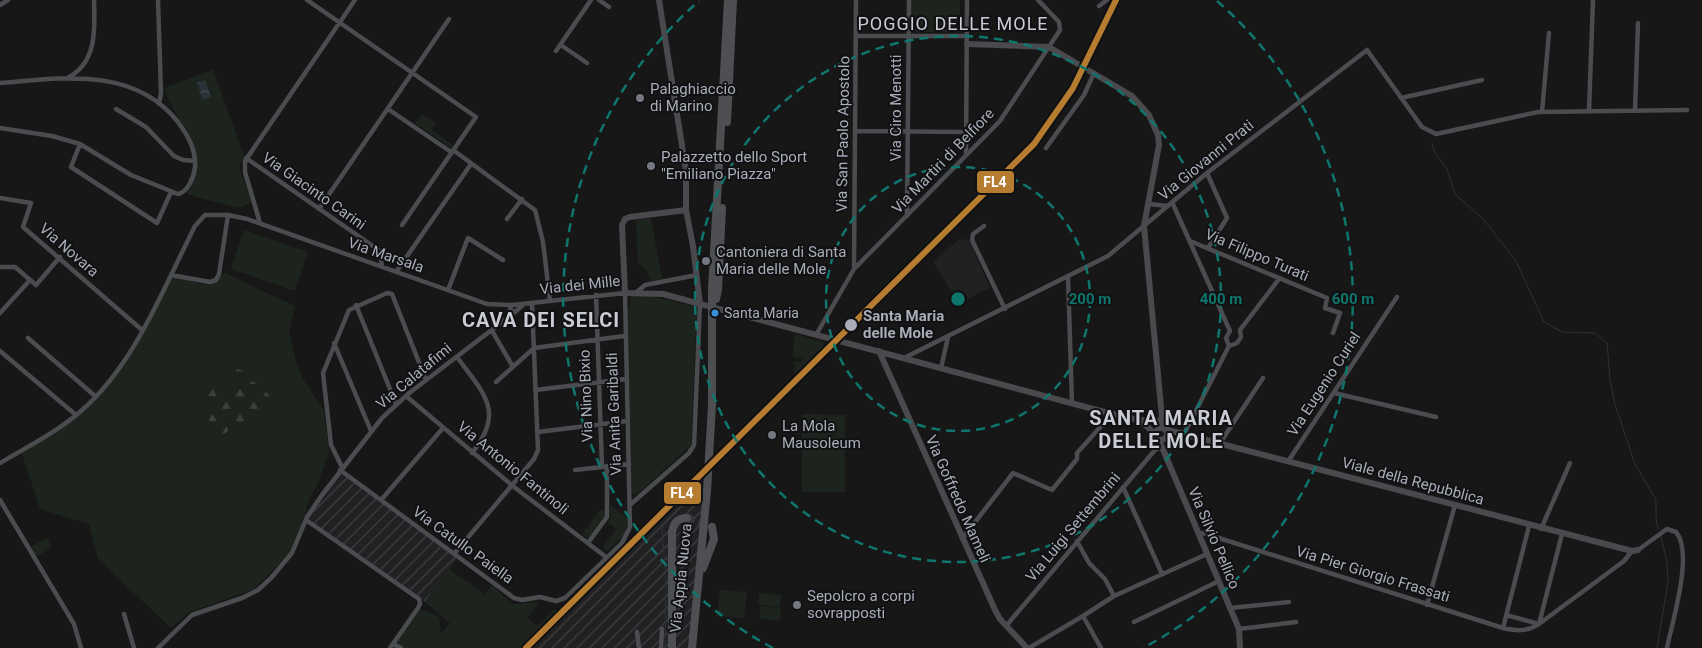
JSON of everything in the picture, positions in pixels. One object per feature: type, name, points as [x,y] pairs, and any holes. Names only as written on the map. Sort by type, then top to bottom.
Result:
[{"type":"main road","name":"Via Appia Nuova","points":[[692,648],[700,574],[712,415],[713,308],[728,0]]},
{"type":"main road","name":"Via Appia Nuova","points":[[713,308],[718,290],[733,0]]},
{"type":"main road","name":"Via Appia Nuova","points":[[687,648],[701,516],[712,361]]},
{"type":"main road","points":[[672,648],[672,532],[674,524],[681,518],[687,518]]},
{"type":"main road","points":[[700,574],[714,539],[712,527]]},
{"type":"street","points":[[0,5],[8,0]]},
{"type":"street","points":[[68,77],[81,69],[90,55],[94,0]]},
{"type":"street","points":[[158,0],[161,93],[158,104]]},
{"type":"street","points":[[307,0],[476,118],[402,225]]},
{"type":"street","points":[[260,223],[245,172],[246,158],[355,0]]},
{"type":"street","points":[[556,51],[591,0]]},
{"type":"street","points":[[600,0],[609,7]]},
{"type":"street","points":[[630,504],[689,453],[694,445],[700,301],[686,210],[686,171],[659,0]]},
{"type":"street","name":"Via San Paolo Apostolo","points":[[854,269],[856,0]]},
{"type":"street","name":"Via Ciro Menotti","points":[[907,217],[909,0]]},
{"type":"street","points":[[966,155],[967,0]]},
{"type":"street","name":"Via Martiri di Belfiore","points":[[816,335],[854,269],[907,217],[1009,109],[1059,34],[1060,25],[1038,0]]},
{"type":"street","points":[[1099,6],[1106,0]]},
{"type":"street","points":[[1589,111],[1593,0]]},
{"type":"street","points":[[319,209],[449,19]]},
{"type":"street","points":[[1635,110],[1638,23]]},
{"type":"street","points":[[1542,112],[1548,33]]},
{"type":"street","points":[[856,36],[967,36]]},
{"type":"street","points":[[561,44],[587,63]]},
{"type":"street","points":[[967,44],[1049,48],[1078,63],[1132,96],[1146,110],[1154,126],[1159,145],[1144,226],[1164,426],[1167,437]]},
{"type":"street","name":"Via Giovanni Prati","points":[[904,358],[948,338],[1108,256],[1207,173],[1367,50],[1424,128],[1438,134],[1542,112],[1687,110]]},
{"type":"street","points":[[1046,148],[1084,94],[1091,71]]},
{"type":"street","points":[[0,83],[68,77],[92,78],[121,84],[168,111],[183,129],[193,146],[195,161],[189,185],[182,193],[171,192],[131,175],[80,144],[52,136],[0,128]]},
{"type":"street","points":[[1401,98],[1482,80]]},
{"type":"street","points":[[388,108],[533,208],[537,213],[543,242],[550,301]]},
{"type":"street","points":[[116,109],[146,127],[174,156],[183,160],[195,161]]},
{"type":"street","points":[[855,131],[966,132]]},
{"type":"street","points":[[80,144],[71,168],[157,223],[171,192]]},
{"type":"street","name":"Via Giacinto Carini","points":[[246,158],[380,252],[382,267]]},
{"type":"street","points":[[396,272],[471,164]]},
{"type":"street","points":[[1207,173],[1226,218],[1208,248]]},
{"type":"street","name":"Via Novara","points":[[0,198],[31,203],[23,227],[142,330]]},
{"type":"street","points":[[507,219],[522,199]]},
{"type":"street","points":[[700,301],[713,308],[1140,420],[1157,437],[1167,437],[1183,433],[1229,346],[1226,338],[1230,331],[1190,241],[1170,204],[1148,204]]},
{"type":"street","points":[[625,293],[626,280],[622,262],[622,225],[625,219],[686,210]]},
{"type":"street","name":"Via Marsala","points":[[0,463],[76,415],[95,396],[114,373],[142,330],[199,220],[209,214],[228,215],[260,223],[487,304],[504,305],[512,309]]},
{"type":"street","points":[[171,276],[210,282],[216,280],[228,215]]},
{"type":"street","points":[[984,226],[973,234],[972,240],[1005,309]]},
{"type":"street","points":[[448,290],[468,238],[503,260]]},
{"type":"street","name":"Via Filippo Turati","points":[[1190,241],[1327,298],[1325,308],[1340,313],[1333,333]]},
{"type":"street","points":[[0,267],[15,267],[37,284],[60,258]]},
{"type":"street","name":"Via dei Mille","points":[[638,292],[645,285],[697,275]]},
{"type":"street","points":[[1068,277],[1072,403]]},
{"type":"street","points":[[1229,346],[1235,345],[1239,341],[1240,330],[1279,279]]},
{"type":"street","points":[[0,313],[30,280]]},
{"type":"street","points":[[626,280],[638,292]]},
{"type":"street","name":"Via dei Mille","points":[[512,309],[524,304],[638,292],[663,294],[700,301]]},
{"type":"street","points":[[396,404],[356,305],[388,293],[393,296],[426,380]]},
{"type":"street","name":"Via Anita Garibaldi","points":[[625,293],[624,336],[630,504]]},
{"type":"street","name":"Via Nino Bixio","points":[[588,543],[606,520],[608,505],[600,425],[596,295]]},
{"type":"street","name":"Via Eugenio Curiel","points":[[1289,460],[1397,297]]},
{"type":"street","points":[[454,554],[536,455],[538,432],[532,303]]},
{"type":"street","name":"Via Catullo Paiella","points":[[356,305],[347,312],[324,366],[332,445],[341,468],[381,500],[514,598],[522,600],[540,597],[556,601],[566,598],[628,534],[630,504]]},
{"type":"street","name":"Via Calatafimi","points":[[158,648],[192,615],[242,598],[258,590],[271,578],[292,554],[306,520],[341,468],[371,431],[396,404],[457,357],[512,309]]},
{"type":"street","points":[[491,329],[513,367]]},
{"type":"street","points":[[496,382],[534,348],[624,336]]},
{"type":"street","points":[[28,338],[95,396]]},
{"type":"street","points":[[941,368],[948,338]]},
{"type":"street","points":[[334,342],[371,431]]},
{"type":"street","points":[[0,351],[76,415]]},
{"type":"street","name":"Via Goffredo Mameli","points":[[879,351],[995,610],[1006,626],[1028,648]]},
{"type":"street","points":[[457,357],[489,406],[486,433],[472,452]]},
{"type":"street","points":[[1220,443],[1263,378]]},
{"type":"street","points":[[535,390],[626,379]]},
{"type":"street","points":[[1334,393],[1436,417]]},
{"type":"street","name":"Via Antonio Fantinoli","points":[[406,396],[511,484],[606,557]]},
{"type":"street","points":[[962,539],[1013,473],[1052,490],[1077,459],[1077,453],[1112,414]]},
{"type":"street","name":"Viale della Repubblica","points":[[1140,420],[1540,529],[1635,550]]},
{"type":"street","points":[[538,432],[627,421]]},
{"type":"street","points":[[1157,437],[1158,429],[1164,426]]},
{"type":"street","points":[[381,500],[443,428]]},
{"type":"street","name":"Via Silvio Pellico","points":[[1157,437],[1239,628],[1240,648]]},
{"type":"street","name":"Via Luigi Settembrini","points":[[1006,626],[1123,486],[1155,450],[1161,447]]},
{"type":"street","points":[[1540,529],[1570,463]]},
{"type":"street","points":[[575,470],[629,464]]},
{"type":"street","points":[[1123,486],[1162,574]]},
{"type":"street","points":[[0,500],[74,624],[81,648]]},
{"type":"street","points":[[1427,604],[1455,505]]},
{"type":"street","points":[[306,520],[419,600],[418,608],[392,646],[401,648]]},
{"type":"street","points":[[1503,628],[1529,526]]},
{"type":"street","name":"Via Pier Giorgio Frassati","points":[[1198,534],[1203,533],[1503,628],[1527,630],[1540,624],[1624,561],[1635,550],[1666,529],[1676,532],[1681,540],[1682,564],[1667,648]]},
{"type":"street","points":[[1506,615],[1540,624],[1562,534]]},
{"type":"street","points":[[1077,541],[1089,563],[1105,579],[1114,596]]},
{"type":"street","points":[[1028,648],[1114,596],[1207,554]]},
{"type":"street","points":[[1134,622],[1218,581]]},
{"type":"street","points":[[1230,608],[1289,602]]},
{"type":"street","points":[[124,614],[134,648]]},
{"type":"street","points":[[1083,616],[1101,648]]},
{"type":"street","points":[[1239,628],[1296,622]]},
{"type":"street","points":[[661,648],[662,629]]},
{"type":"street","points":[[637,632],[639,648]]},
{"type":"shaded area","points":[[958,240],[969,240],[990,288],[959,303],[933,262]]},
{"type":"shaded area","points":[[341,473],[457,559],[425,602],[308,520],[314,508]]},
{"type":"shaded area","points":[[698,485],[707,491],[692,648],[530,648]]},
{"type":"green space","points":[[911,0],[960,0],[960,32],[916,32],[911,26]]},
{"type":"green space","points":[[213,70],[244,156],[239,167],[252,202],[238,208],[186,194],[194,179],[197,165],[195,152],[191,139],[164,88]]},
{"type":"green space","points":[[422,114],[436,123],[432,130],[453,145],[451,148],[415,123]]},
{"type":"green space","points":[[651,218],[662,279],[650,281],[647,271],[638,265],[636,220]]},
{"type":"green space","points":[[244,230],[308,252],[295,291],[231,269]]},
{"type":"green space","points":[[225,273],[295,306],[289,330],[295,358],[303,379],[324,410],[329,452],[317,486],[310,497],[294,549],[254,589],[190,612],[171,628],[98,559],[89,524],[40,509],[21,451],[68,421],[96,395],[131,346],[171,275],[206,285]]},
{"type":"green space","points":[[632,295],[650,296],[697,307],[691,445],[635,496],[632,493],[627,314]]},
{"type":"green space","points":[[796,334],[829,344],[795,379],[794,362],[803,361],[803,359],[793,357]]},
{"type":"green space","points":[[236,369],[242,370],[248,378],[246,382],[254,382],[270,396],[260,414],[243,432],[238,436],[230,435],[236,429],[229,428],[222,435],[206,417],[207,402],[212,399],[205,391],[206,386],[213,379],[225,388],[231,385],[231,376]]},
{"type":"green space","points":[[802,414],[845,415],[845,492],[802,492]]},
{"type":"green space","points":[[610,505],[628,519],[624,535],[607,552],[602,547],[616,529],[608,523],[611,516]]},
{"type":"green space","points":[[605,510],[605,518],[588,539],[582,534],[597,511]]},
{"type":"green space","points":[[48,537],[51,548],[36,557],[30,547]]},
{"type":"green space","points":[[449,569],[485,594],[492,585],[513,604],[539,602],[527,618],[537,626],[555,609],[559,611],[522,648],[401,648],[393,644],[418,608],[439,617],[441,633],[450,623],[425,602]]},
{"type":"green space","points":[[720,590],[747,592],[744,618],[717,616]]},
{"type":"green space","points":[[759,593],[781,595],[780,607],[758,605]]},
{"type":"green space","points":[[760,606],[781,608],[780,620],[759,619]]},
{"type":"water","points":[[205,80],[211,97],[203,100],[197,83]]},
{"type":"waterway","points":[[1432,143],[1435,153],[1447,169],[1455,194],[1483,219],[1516,261],[1544,322],[1562,332],[1595,333],[1607,343],[1610,380],[1615,404],[1635,464],[1656,500],[1658,529]]},
{"type":"waterway","points":[[665,648],[666,578],[662,531],[663,526],[676,513]]},
{"type":"waterway","points":[[1657,648],[1668,582],[1667,562],[1661,537]]},
{"type":"tunnel","points":[[687,518],[712,527]]},
{"type":"transit line","name":"FL4","points":[[526,648],[1034,144],[1073,88],[1116,0]]},
{"type":"place","name":"Palaghiaccio di Marino","points":[[640,98]]},
{"type":"place","name":"Palazzetto dello Sport \"Emiliano Piazza\"","points":[[651,166]]},
{"type":"place","name":"Cantoniera di Santa Maria delle Mole","points":[[706,261]]},
{"type":"place","name":"Santa Maria","points":[[715,313]]},
{"type":"place","name":"Santa Maria delle Mole","points":[[851,325]]},
{"type":"place","name":"La Mola Mausoleum","points":[[772,435]]},
{"type":"place","name":"Sepolcro a corpi sovrapposti","points":[[797,605]]},
{"type":"district","name":"POGGIO DELLE MOLE","points":[[953,23]]},
{"type":"district","name":"CAVA DEI SELCI","points":[[541,320]]},
{"type":"district","name":"SANTA MARIA DELLE MOLE","points":[[1161,430]]}]
